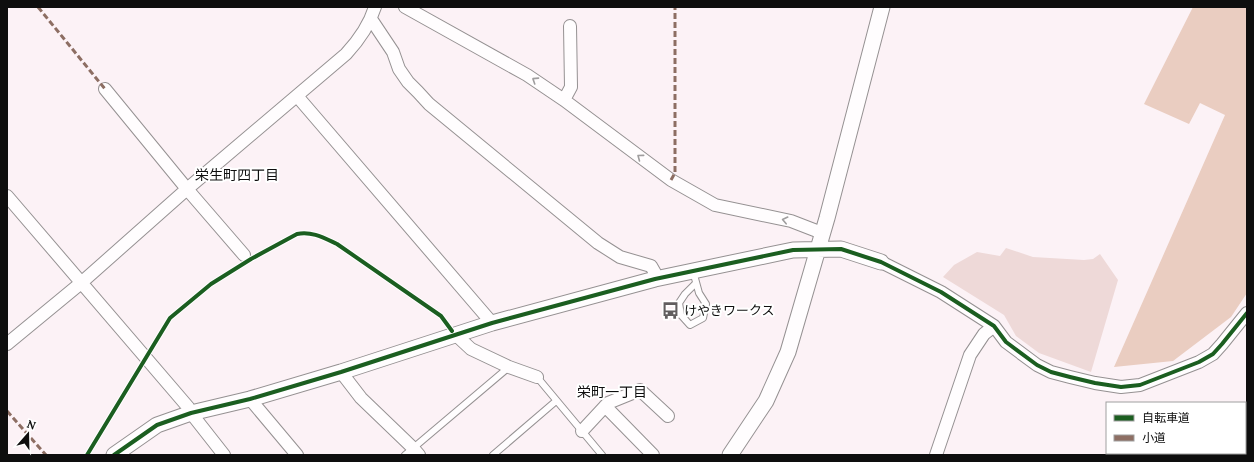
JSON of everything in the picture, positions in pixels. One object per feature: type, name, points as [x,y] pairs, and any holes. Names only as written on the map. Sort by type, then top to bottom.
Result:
[{"type":"street","points":[[7,344],[81,283],[187,189],[346,54],[361,37],[371,19],[375,7]]},
{"type":"street","points":[[405,7],[527,75],[564,100],[672,180],[715,205],[791,221],[822,233]]},
{"type":"street","points":[[732,454],[766,401],[788,352],[809,282],[882,7]]},
{"type":"street","points":[[371,19],[393,52],[400,69],[408,82],[428,104],[598,243],[620,257],[651,266],[655,273],[656,279]]},
{"type":"street","points":[[564,100],[571,86],[570,26]]},
{"type":"street","points":[[105,89],[187,189],[244,255]]},
{"type":"street","points":[[297,96],[492,323]]},
{"type":"street","points":[[7,196],[188,407],[191,414],[224,455]]},
{"type":"street","points":[[114,455],[157,425],[191,414],[341,372],[492,323],[656,279],[694,277],[792,250],[841,249],[881,262],[941,292],[994,326],[1006,342],[1037,366],[1051,372],[1070,377],[1121,387],[1140,385],[1199,362],[1212,354],[1222,344],[1247,313]]},
{"type":"street","points":[[936,455],[970,355],[984,334],[994,326]]},
{"type":"street","points":[[456,335],[471,349],[509,367],[537,377]]},
{"type":"street","points":[[341,372],[361,398],[412,453]]},
{"type":"street","points":[[582,431],[608,403],[640,390],[668,416]]},
{"type":"street","points":[[250,398],[297,455]]},
{"type":"street","points":[[605,406],[653,455]]},
{"type":"lane","points":[[694,277],[699,293],[706,304],[703,318],[690,324],[681,315],[679,303],[694,277]]},
{"type":"lane","points":[[412,453],[509,367]]},
{"type":"lane","points":[[537,377],[602,455]]},
{"type":"lane","points":[[493,455],[556,400]]},
{"type":"shaded area","points":[[1193,7],[1247,7],[1247,293],[1231,317],[1173,361],[1114,367],[1225,115],[1200,103],[1189,124],[1144,104]]},
{"type":"shaded area","points":[[1006,248],[1033,257],[1084,260],[1093,259],[1100,254],[1118,280],[1091,372],[1039,353],[1016,336],[1004,315],[943,277],[954,265],[977,252],[1000,256]]},
{"type":"marked path","points":[[38,7],[105,89]]},
{"type":"marked path","points":[[671,180],[675,173],[675,7]]},
{"type":"marked path","points":[[7,411],[46,455]]},
{"type":"cycle path","points":[[87,455],[170,318],[211,284],[251,259],[297,234],[313,234],[337,244],[441,316],[452,331]]},
{"type":"cycle path","points":[[114,455],[157,425],[191,413],[250,399],[341,372],[492,323],[655,279],[793,250],[841,249],[881,262],[941,292],[994,326],[1006,342],[1037,365],[1051,372],[1070,377],[1121,387],[1140,385],[1199,362],[1213,354],[1247,313]]},
{"type":"place","name":"けやきワークス","points":[[671,310]]},
{"type":"district","name":"栄生町四丁目","points":[[237,175]]},
{"type":"district","name":"栄町一丁目","points":[[612,392]]}]
